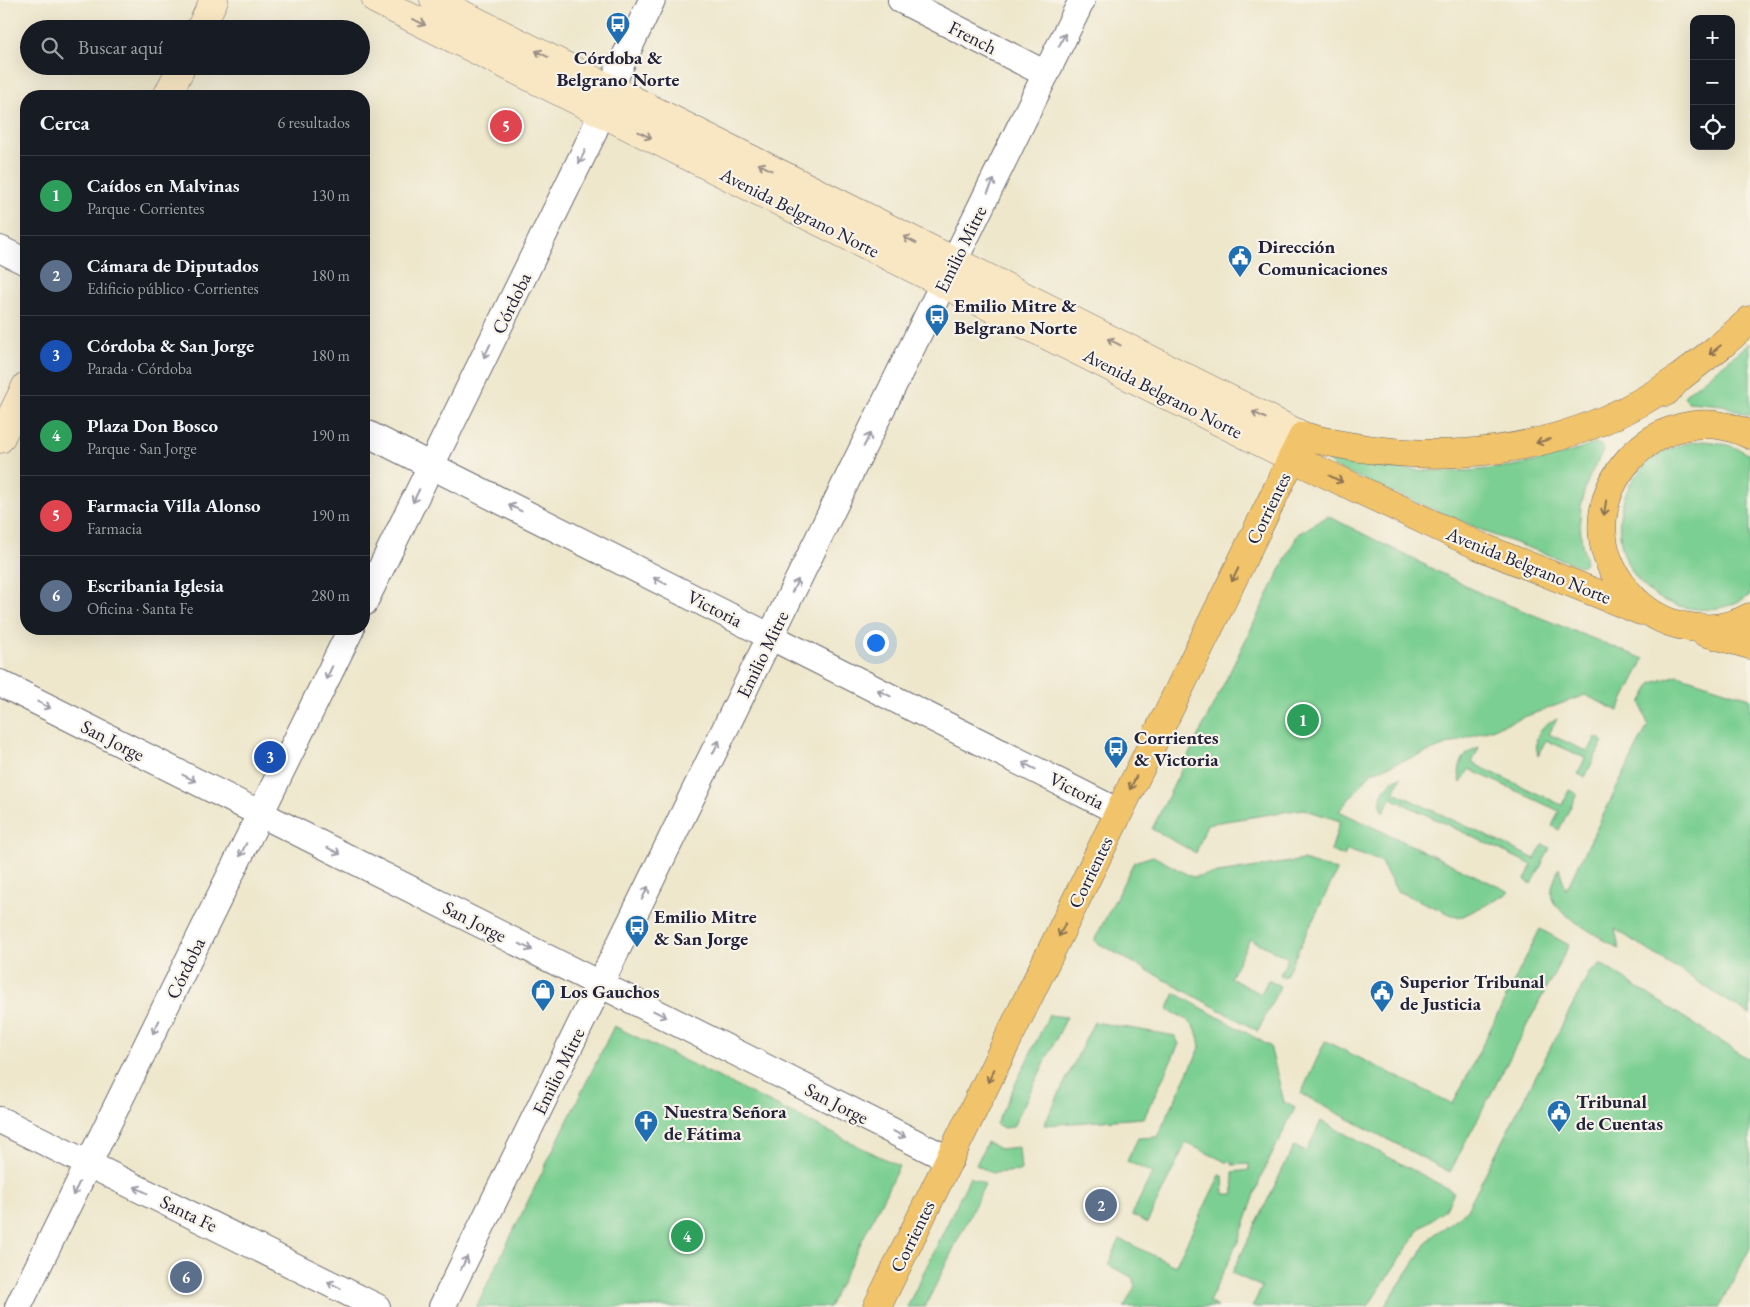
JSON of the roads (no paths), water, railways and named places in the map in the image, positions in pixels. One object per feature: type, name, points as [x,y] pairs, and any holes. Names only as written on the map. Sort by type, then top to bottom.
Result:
[{"type":"main road","points":[[204,20],[214,0]]},
{"type":"main road","name":"Avenida Belgrano Norte","points":[[376,0],[606,101],[1297,447],[1479,546],[1671,622]]},
{"type":"main road","name":"Avenida Belgrano Norte","points":[[434,0],[606,101]]},
{"type":"main road","points":[[171,90],[178,75]]},
{"type":"main road","points":[[1750,320],[1724,344],[1678,378],[1659,400],[1643,423],[1607,497],[1603,529],[1604,545],[1609,561],[1620,583],[1636,602],[1649,612],[1671,622],[1750,645]]},
{"type":"main road","name":"Avenida Belgrano Norte","points":[[1297,447],[1342,446],[1404,453],[1460,453],[1520,447],[1590,427],[1637,405],[1678,378]]},
{"type":"main road","points":[[0,439],[20,398]]},
{"type":"main road","name":"Avenida Belgrano Norte","points":[[1590,427],[1674,422],[1708,424]]},
{"type":"main road","points":[[1614,481],[1632,454],[1652,440],[1674,429],[1708,424],[1725,426],[1750,435]]},
{"type":"main road","name":"Corrientes","points":[[877,1307],[1297,447]]},
{"type":"main road","points":[[1671,622],[1695,628],[1711,628],[1728,626],[1750,617]]},
{"type":"street","name":"Córdoba","points":[[370,591],[589,144],[620,65],[652,0]]},
{"type":"street","name":"French","points":[[901,0],[1046,74]]},
{"type":"street","name":"Emilio Mitre","points":[[442,1307],[1082,0]]},
{"type":"street","points":[[0,249],[20,259]]},
{"type":"street","name":"Victoria","points":[[370,435],[1119,812]]},
{"type":"street","name":"Córdoba","points":[[18,1307],[348,635]]},
{"type":"street","name":"San Jorge","points":[[0,683],[950,1160]]},
{"type":"street","name":"Santa Fe","points":[[0,1120],[377,1307]]},
{"type":"place","name":"Córdoba & Belgrano Norte","points":[[618,45]]},
{"type":"place","name":"Farmacia Villa Alonso","points":[[506,126]]},
{"type":"place","name":"Dirección Comunicaciones","points":[[1240,278]]},
{"type":"place","name":"Emilio Mitre & Belgrano Norte","points":[[937,337]]},
{"type":"place","name":"Caídos en Malvinas","points":[[1303,720]]},
{"type":"place","name":"Córdoba & San Jorge","points":[[270,757]]},
{"type":"place","name":"Corrientes & Victoria","points":[[1116,769]]},
{"type":"place","name":"Emilio Mitre & San Jorge","points":[[637,948]]},
{"type":"place","name":"Los Gauchos","points":[[543,1012]]},
{"type":"place","name":"Superior Tribunal de Justicia","points":[[1382,1013]]},
{"type":"place","name":"Tribunal de Cuentas","points":[[1559,1133]]},
{"type":"place","name":"Nuestra Señora de Fátima","points":[[646,1143]]},
{"type":"place","name":"Cámara de Diputados","points":[[1101,1205]]},
{"type":"place","name":"Plaza Don Bosco","points":[[687,1236]]},
{"type":"place","name":"Escribania Iglesia","points":[[186,1277]]}]
